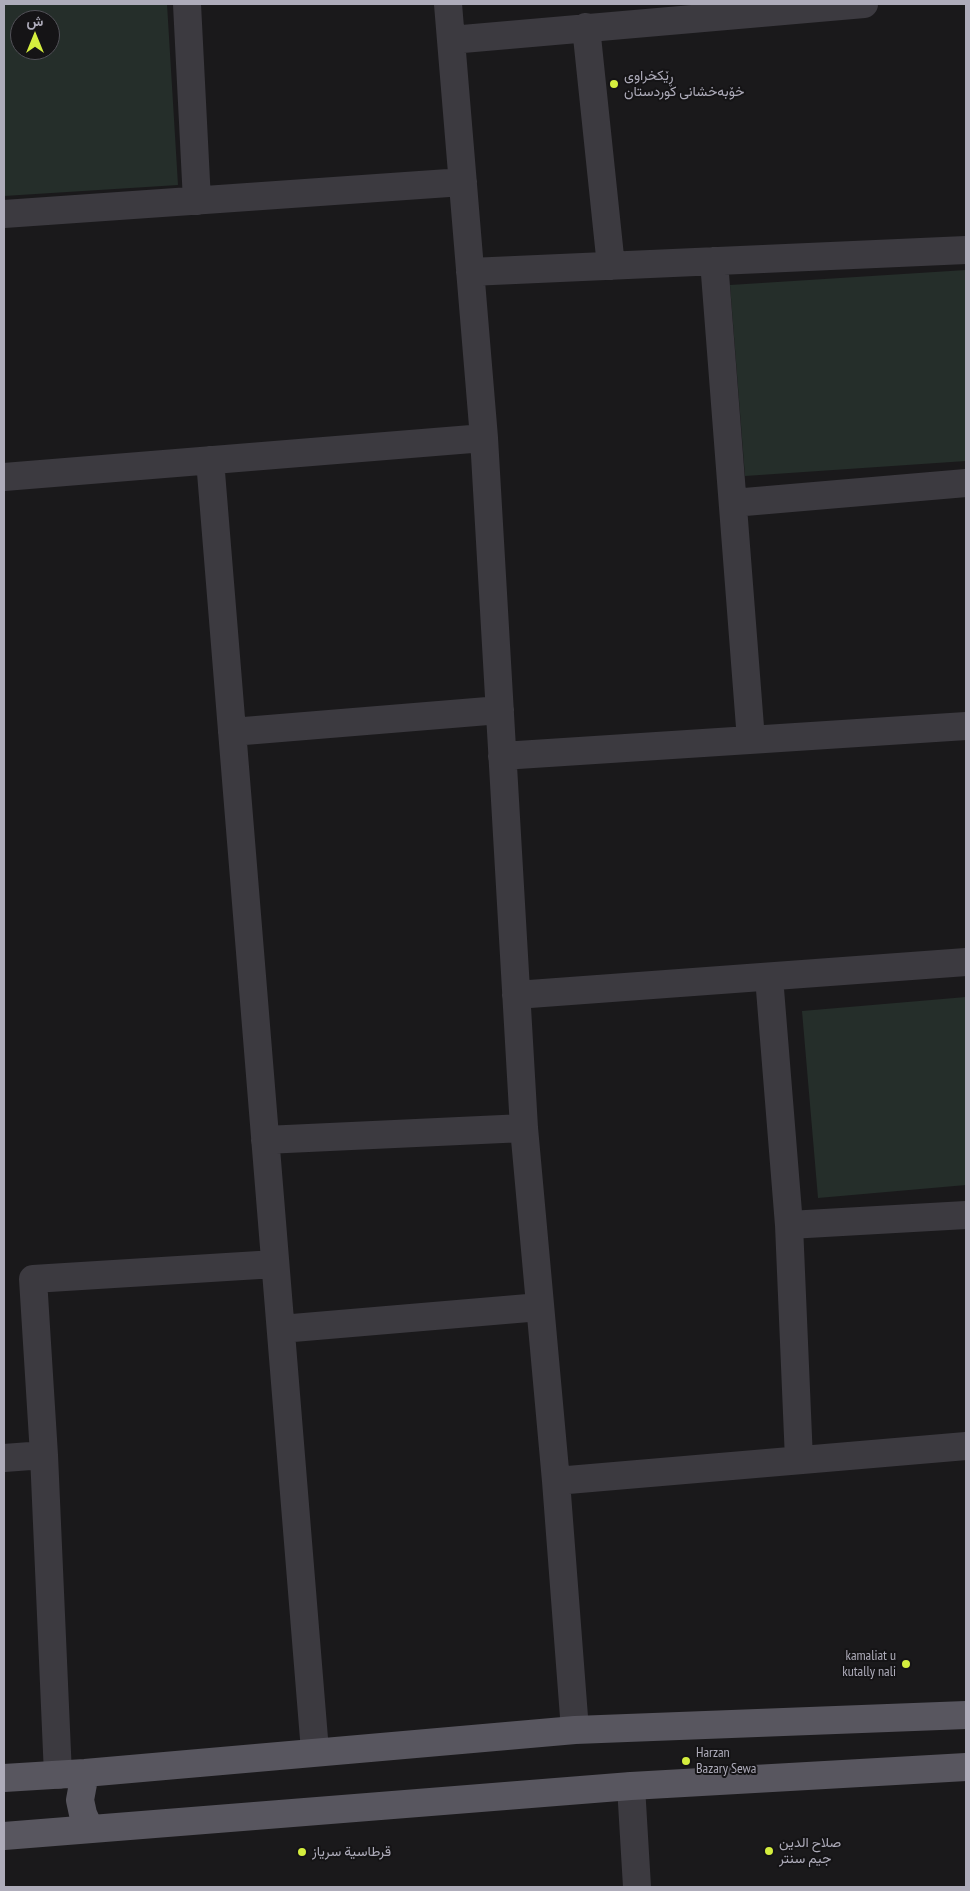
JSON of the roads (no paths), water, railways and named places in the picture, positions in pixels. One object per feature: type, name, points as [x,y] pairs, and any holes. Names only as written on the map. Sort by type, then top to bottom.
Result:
[{"type":"main road","points":[[4,1778],[85,1773],[315,1751],[575,1730],[966,1715]]},
{"type":"main road","points":[[4,1836],[90,1827],[630,1786],[966,1767]]},
{"type":"main road","points":[[85,1773],[80,1800],[83,1814],[90,1827]]},
{"type":"street","points":[[187,4],[197,201]]},
{"type":"street","points":[[448,4],[484,438],[524,1128],[556,1481],[575,1730]]},
{"type":"street","points":[[451,40],[586,27],[696,11],[864,4]]},
{"type":"street","points":[[586,27],[610,266]]},
{"type":"street","points":[[4,214],[463,182]]},
{"type":"street","points":[[470,272],[966,250]]},
{"type":"street","points":[[714,261],[751,740]]},
{"type":"street","points":[[4,477],[484,438]]},
{"type":"street","points":[[210,460],[315,1751]]},
{"type":"street","points":[[733,503],[966,483]]},
{"type":"street","points":[[232,732],[500,710]]},
{"type":"street","points":[[502,756],[966,726]]},
{"type":"street","points":[[516,995],[966,962]]},
{"type":"street","points":[[769,977],[789,1225],[799,1460]]},
{"type":"street","points":[[265,1140],[524,1128]]},
{"type":"street","points":[[789,1225],[966,1215]]},
{"type":"street","points":[[58,1775],[44,1455],[33,1279],[275,1264]]},
{"type":"street","points":[[281,1329],[540,1307]]},
{"type":"street","points":[[556,1481],[966,1446]]},
{"type":"street","points":[[4,1458],[44,1455]]},
{"type":"street","points":[[630,1786],[637,1887]]},
{"type":"place","name":"ڕێکخراوی خۆبەخشانی کوردستان","points":[[614,84]]},
{"type":"place","name":"kamaliat u kutally nali","points":[[906,1664]]},
{"type":"place","name":"Harzan Bazary Sewa","points":[[686,1761]]},
{"type":"place","name":"صلاح الدين جيم سنتر","points":[[769,1851]]},
{"type":"place","name":"قرطاسية سرياز","points":[[302,1852]]}]
